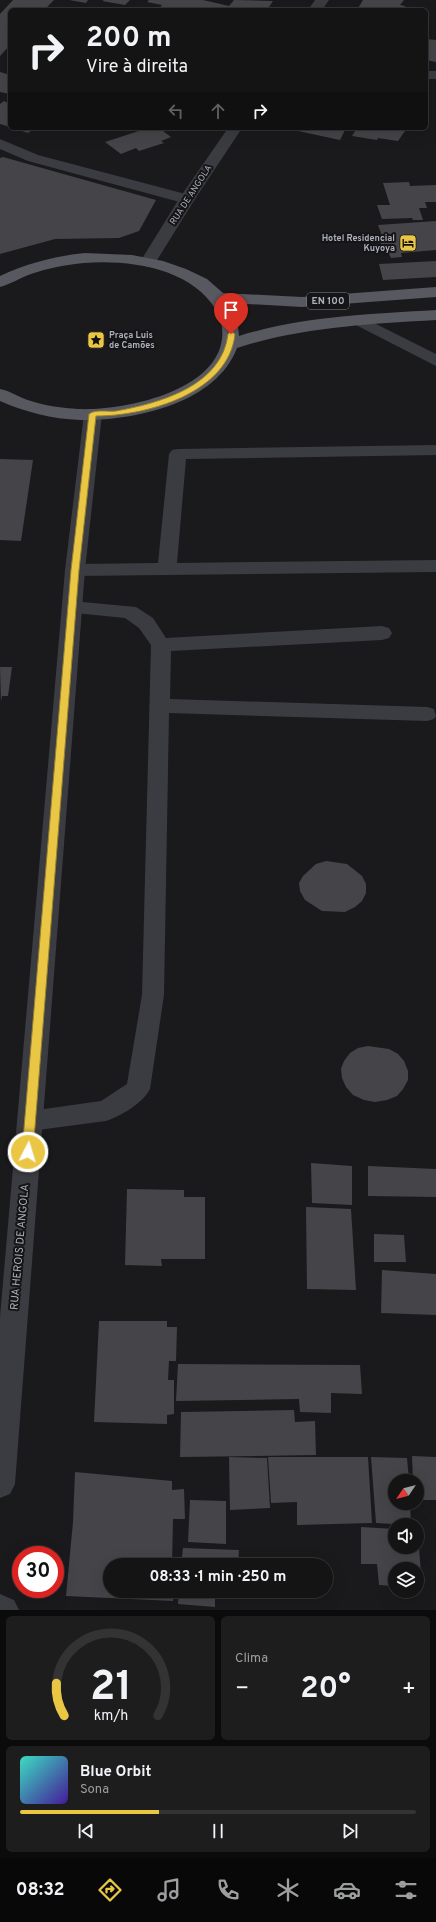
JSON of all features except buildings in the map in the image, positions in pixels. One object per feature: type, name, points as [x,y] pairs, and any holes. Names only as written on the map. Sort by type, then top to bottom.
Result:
[{"type":"main road","points":[[0,282],[30,268],[66,260],[104,257],[148,262],[187,276],[220,298],[230,322],[230,345],[220,364],[202,382],[176,397],[145,408],[109,414],[73,414],[38,409],[0,394]]},
{"type":"main road","name":"EN 100","points":[[220,298],[302,302],[436,292]]},
{"type":"main road","name":"EN 100","points":[[230,345],[255,336],[310,324],[436,315]]},
{"type":"street","name":"RUA DE ANGOLA","points":[[148,262],[234,130]]},
{"type":"street","points":[[0,143],[33,158],[188,199]]},
{"type":"street","name":"RUA HEROIS DE ANGOLA","points":[[0,1484],[75,570],[93,414]]},
{"type":"lane","points":[[358,320],[436,361]]},
{"type":"lane","points":[[167,570],[178,454],[436,450]]},
{"type":"lane","points":[[75,570],[436,566]]},
{"type":"lane","points":[[30,1121],[106,1111],[138,1089],[153,995],[161,645],[146,623],[129,612],[72,607]]},
{"type":"lane","points":[[161,645],[382,633]]},
{"type":"lane","points":[[159,706],[428,714]]},
{"type":"lane","points":[[0,1609],[4,1610]]},
{"type":"place","name":"Hotel Residencial Kuyoya","points":[[408,243]]},
{"type":"place","name":"Praça Luis de Camões","points":[[96,340]]},
{"type":"route","points":[[28,1152],[75,570],[93,414],[109,414],[145,408],[176,397],[202,382],[220,364],[230,345],[231,334]]}]
